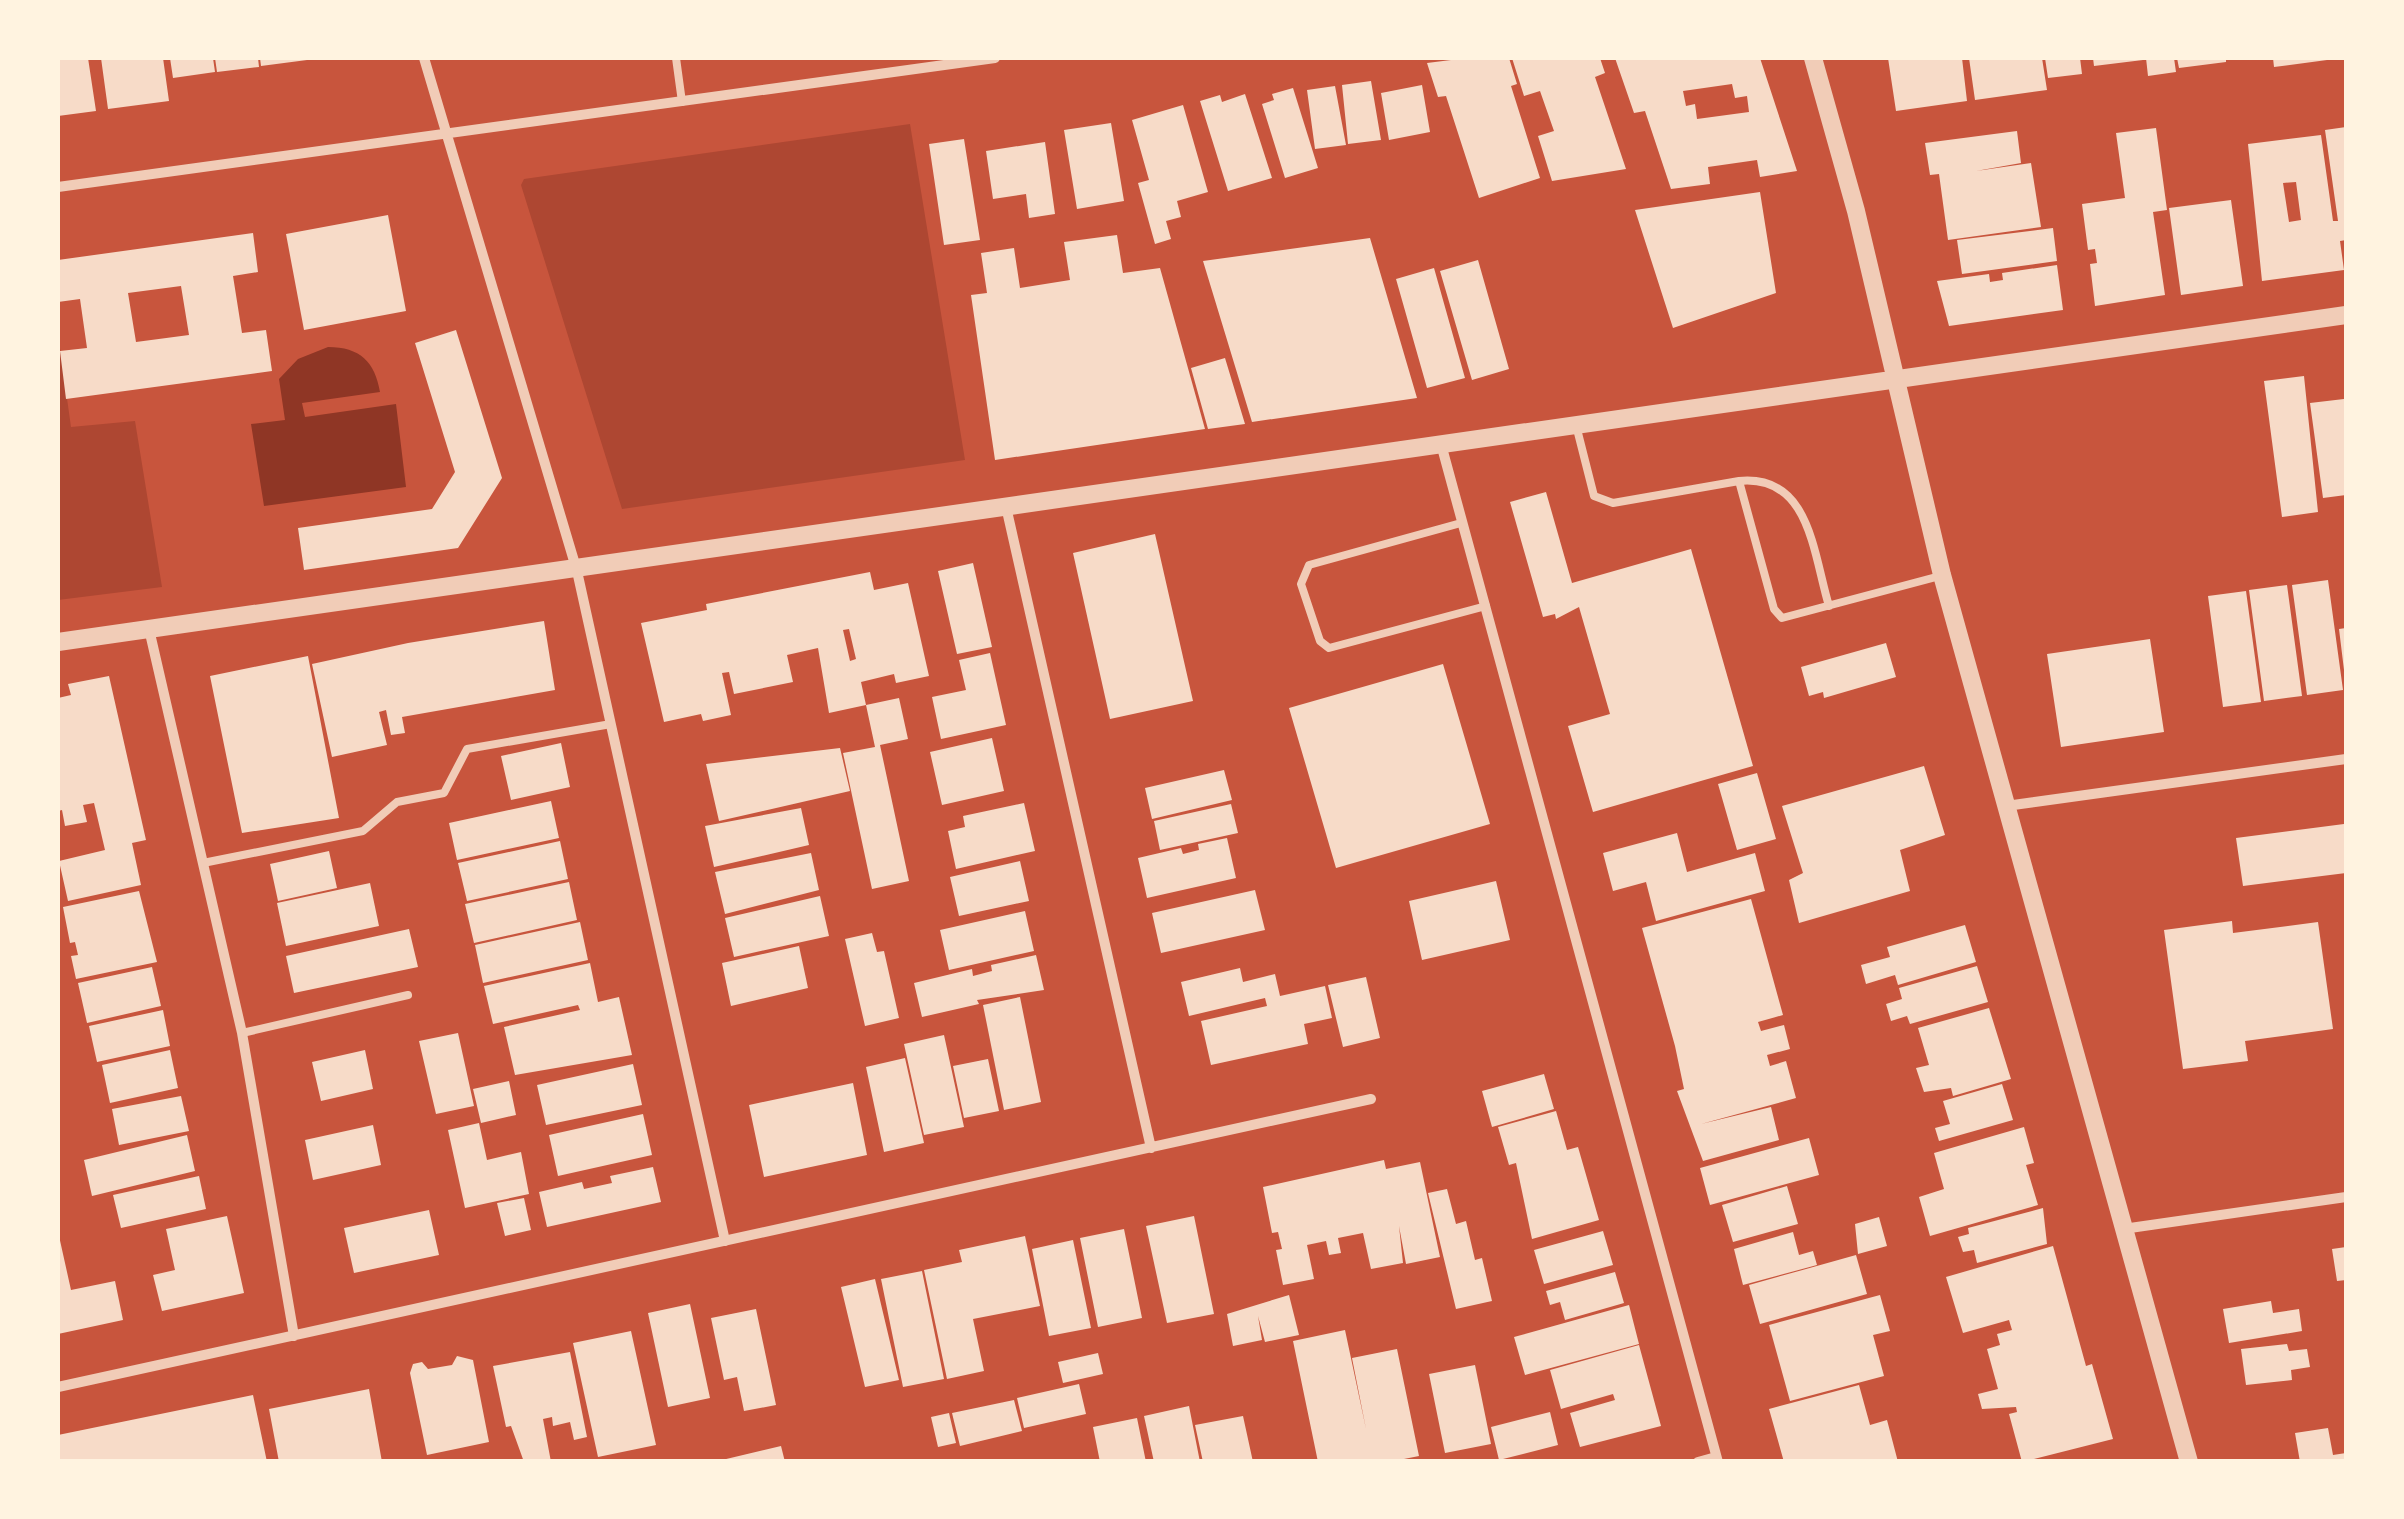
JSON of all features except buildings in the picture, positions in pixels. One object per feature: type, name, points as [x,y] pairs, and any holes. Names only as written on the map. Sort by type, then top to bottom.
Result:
[{"type":"street","points":[[424,58],[577,571],[725,1241]]},
{"type":"street","points":[[58,187],[996,58]]},
{"type":"street","points":[[1812,58],[1856,211],[1942,576],[2189,1462]]},
{"type":"street","points":[[58,642],[1007,511],[1576,424],[2346,315]]},
{"type":"street","points":[[1441,444],[1717,1459],[1698,1462]]},
{"type":"street","points":[[1007,511],[1150,1148]]},
{"type":"street","points":[[149,629],[242,1033],[294,1336]]},
{"type":"street","points":[[2005,806],[2346,759]]},
{"type":"street","points":[[58,1386],[1370,1100]]},
{"type":"street","points":[[2123,1229],[2346,1197]]},
{"type":"lane","points":[[676,58],[682,102]]},
{"type":"lane","points":[[1576,424],[1594,496],[1613,503],[1764,478],[1783,486],[1799,508],[1829,606]]},
{"type":"lane","points":[[1739,481],[1774,609],[1782,618],[1942,576]]},
{"type":"lane","points":[[1461,523],[1309,565],[1301,584],[1320,641],[1329,648],[1486,606]]},
{"type":"lane","points":[[203,863],[364,831],[397,802],[444,794],[467,749],[611,724]]},
{"type":"lane","points":[[242,1033],[408,995]]},
{"type":"shaded area","points":[[910,124],[965,460],[622,509],[521,185],[524,179]]},
{"type":"shaded area","points":[[58,334],[71,427],[135,421],[162,587],[58,600]]},
{"type":"shaded area","points":[[328,347],[349,350],[364,358],[374,372],[380,392],[302,403],[305,417],[396,404],[406,487],[264,506],[251,424],[285,420],[279,379],[298,359]]}]
